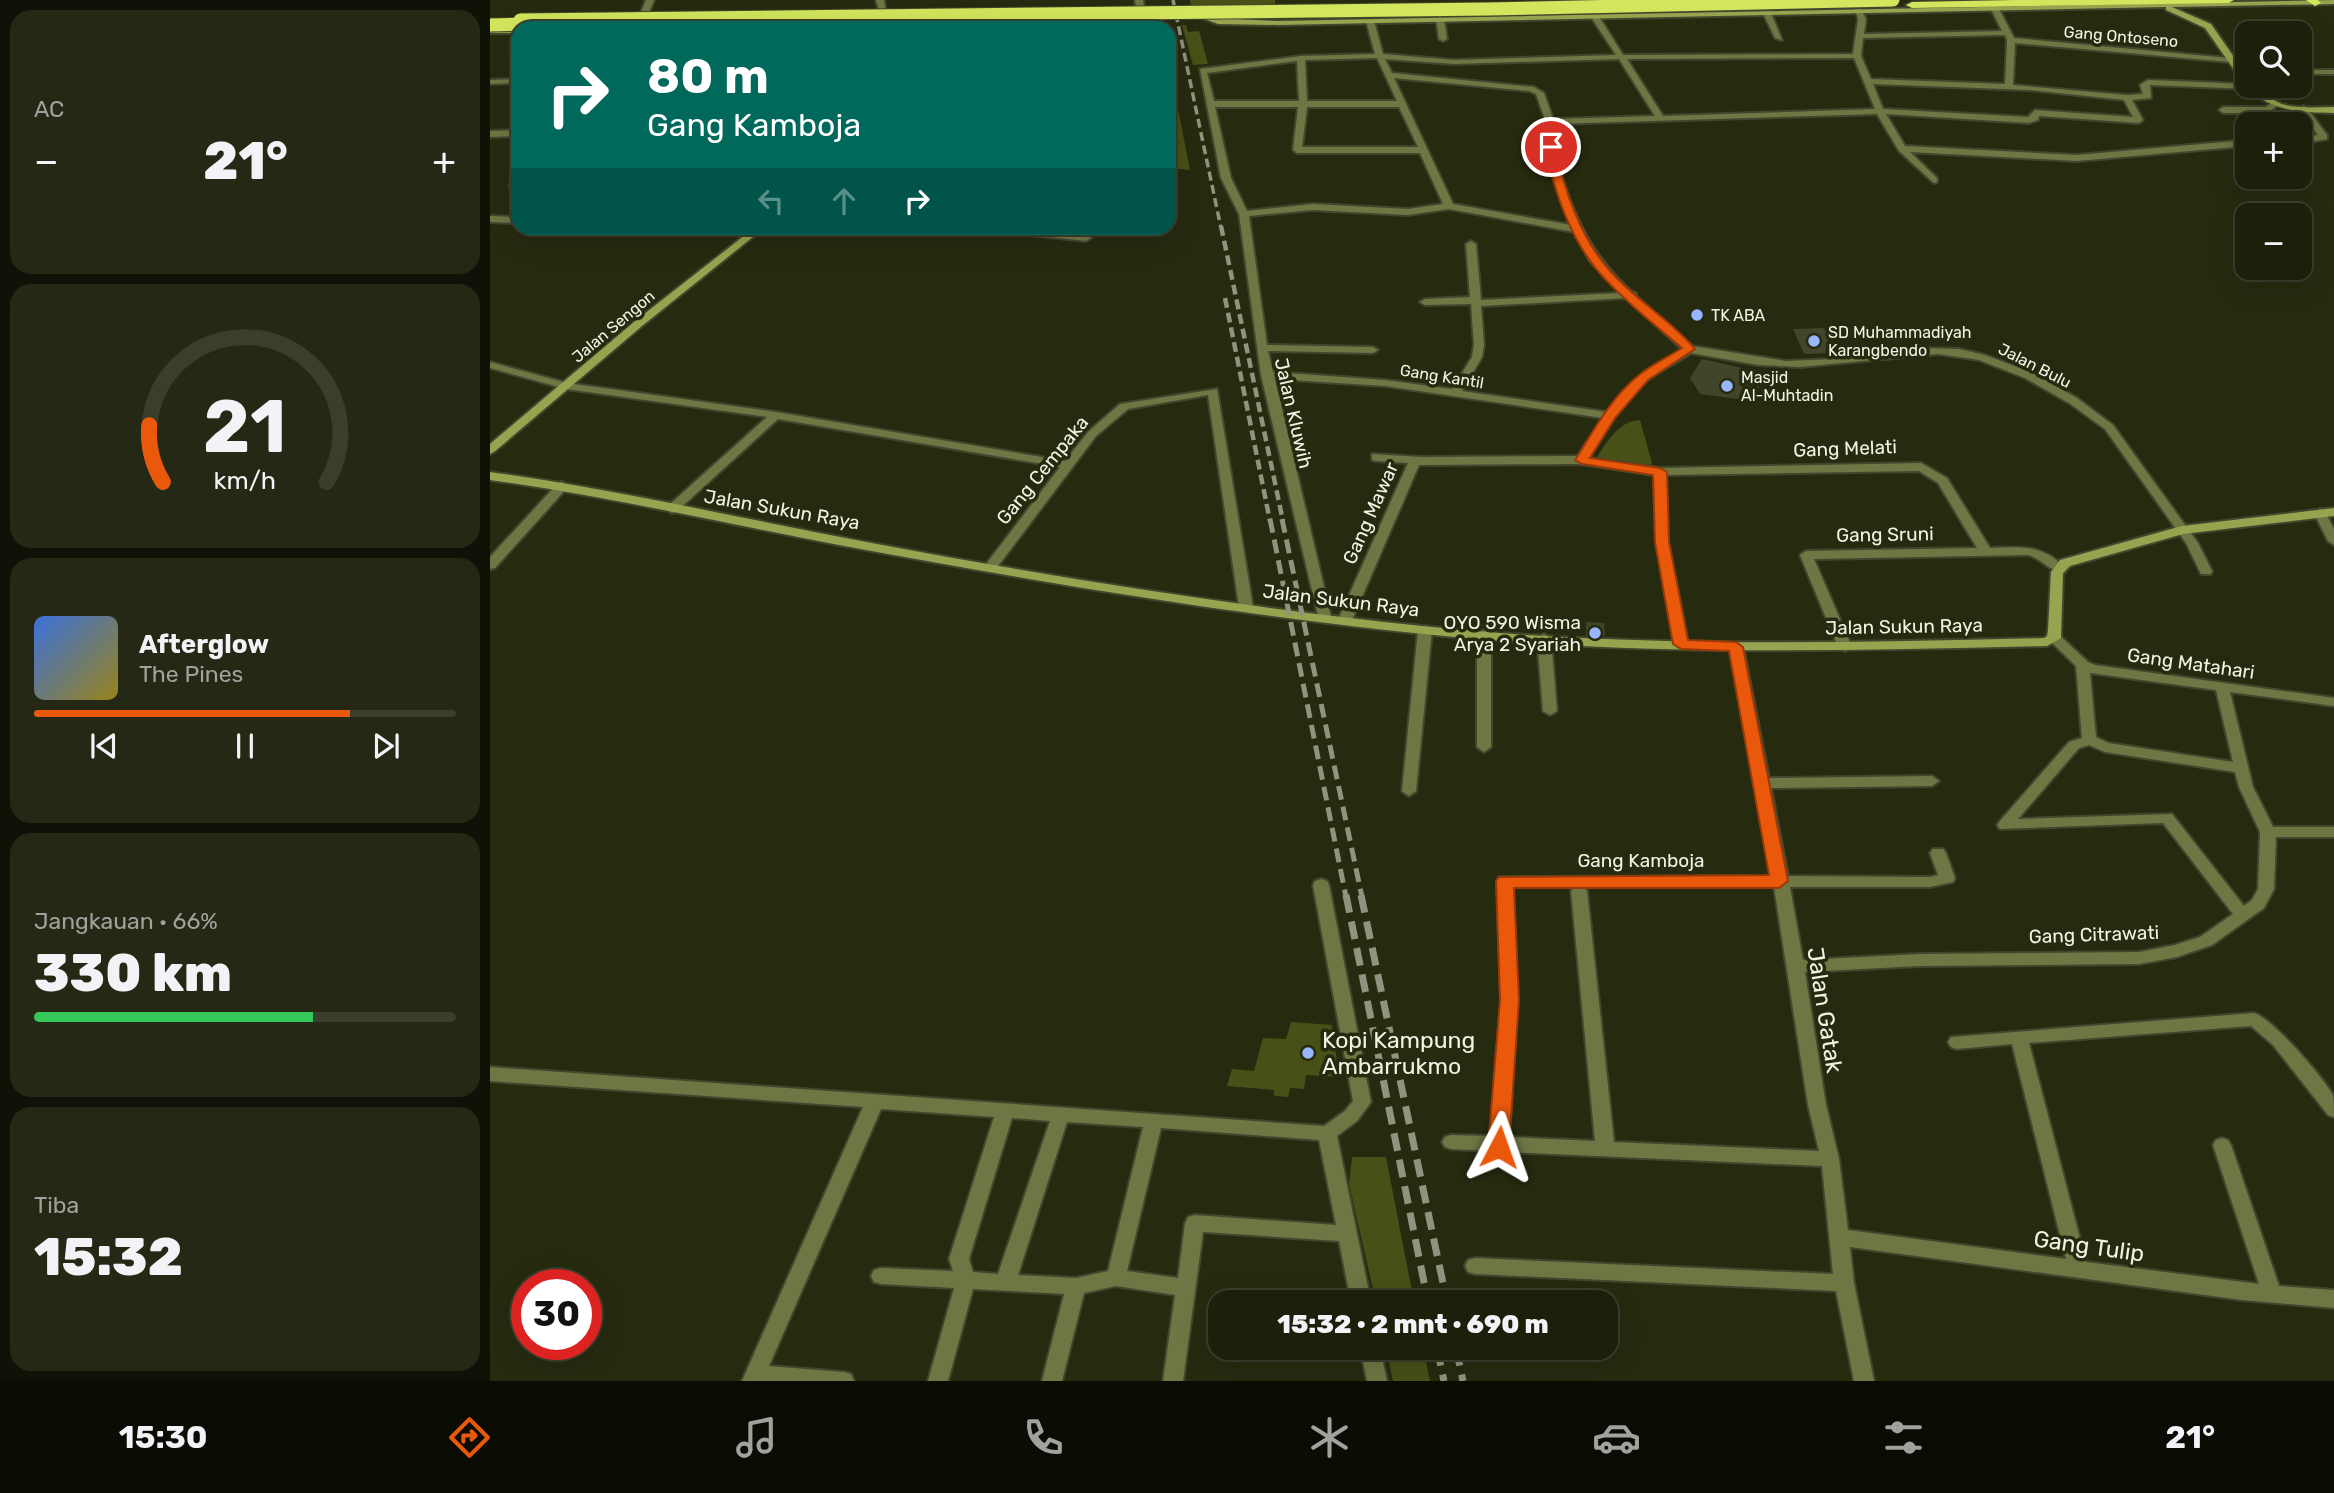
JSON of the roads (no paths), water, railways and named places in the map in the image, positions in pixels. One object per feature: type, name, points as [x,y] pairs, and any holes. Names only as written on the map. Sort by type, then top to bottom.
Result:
[{"type":"highway","points":[[846,21],[1893,0]]},
{"type":"highway","points":[[810,21],[1139,12],[2228,0]]},
{"type":"highway","points":[[791,21],[1017,18],[1139,12]]},
{"type":"highway","points":[[490,25],[511,27]]},
{"type":"highway","points":[[490,25],[511,25]]},
{"type":"street","points":[[644,15],[650,0]]},
{"type":"street","points":[[880,0],[883,12]]},
{"type":"street","points":[[1691,0],[1515,4],[1278,4],[1219,18],[1278,23],[2334,2]]},
{"type":"street","points":[[2019,3],[2063,6]]},
{"type":"street","points":[[1278,4],[1265,16],[1278,23]]},
{"type":"street","points":[[1515,4],[1520,18]]},
{"type":"street","points":[[2161,5],[2208,26],[2235,66]]},
{"type":"street","points":[[1994,7],[2010,37],[2010,87]]},
{"type":"street","points":[[552,21],[644,15],[1040,10],[1139,12]]},
{"type":"street","points":[[1040,10],[1055,17],[1052,21]]},
{"type":"street","points":[[1858,11],[1862,19],[1857,56],[1880,111],[1902,149],[1934,180]]},
{"type":"street","points":[[1072,21],[1139,12]]},
{"type":"street","points":[[1767,13],[1779,38]]},
{"type":"street","points":[[747,21],[752,14]]},
{"type":"street","points":[[1595,17],[1660,117]]},
{"type":"street","points":[[1440,19],[1443,39]]},
{"type":"street","points":[[1370,21],[1380,56],[1449,206]]},
{"type":"street","points":[[490,25],[511,24]]},
{"type":"street","name":"Gang Ontoseno","points":[[1858,36],[2010,37],[2229,60]]},
{"type":"street","points":[[1402,104],[1210,104],[1202,72],[1301,58],[1380,56],[1454,62],[1620,57],[1857,56]]},
{"type":"street","points":[[1301,58],[1303,104],[1297,150],[1424,150]]},
{"type":"street","points":[[2312,72],[2334,72]]},
{"type":"street","points":[[1389,75],[1531,89],[1542,96],[1550,122],[1551,157],[1594,259],[1609,277],[1689,349],[1643,378],[1610,416],[1582,460]]},
{"type":"street","points":[[1867,80],[2010,87],[2127,98],[2148,96],[2144,85],[2148,82],[2235,85]]},
{"type":"street","points":[[490,82],[511,81]]},
{"type":"street","points":[[1550,122],[1880,111],[2029,120],[2035,118],[2035,113],[2057,112],[2139,120],[2127,98]]},
{"type":"street","points":[[2265,98],[2274,105],[2334,110]]},
{"type":"street","name":"Jalan Kluwih","points":[[1210,104],[1226,178],[1244,214],[1262,348],[1324,617]]},
{"type":"street","points":[[2224,110],[2265,111],[2274,105]]},
{"type":"street","points":[[2312,121],[2324,137],[2312,139]]},
{"type":"street","points":[[490,134],[511,133]]},
{"type":"street","points":[[1902,149],[2077,158],[2235,144]]},
{"type":"street","points":[[1244,214],[1313,207],[1408,212],[1449,206],[1580,230]]},
{"type":"street","points":[[490,219],[511,220]]},
{"type":"street","name":"Jalan Sengon","points":[[490,450],[750,235]]},
{"type":"street","points":[[1058,235],[1086,238]]},
{"type":"street","points":[[1455,394],[1476,357],[1479,345],[1471,244]]},
{"type":"street","points":[[1424,302],[1632,295]]},
{"type":"street","points":[[1262,348],[1373,350]]},
{"type":"street","name":"Jalan Bulu","points":[[1689,349],[1799,365],[1937,351],[1965,352],[2005,365],[2096,416],[2109,427],[2182,530]]},
{"type":"street","points":[[490,365],[566,386],[776,415],[1068,465]]},
{"type":"street","name":"Gang Kantil","points":[[1268,375],[1385,383],[1610,416]]},
{"type":"street","name":"Gang Cempaka","points":[[990,566],[1092,434],[1124,406],[1213,391],[1246,607]]},
{"type":"street","points":[[672,509],[776,415]]},
{"type":"street","name":"Gang Melati","points":[[1376,457],[1417,460],[1582,460],[1660,472],[1921,467],[1942,481],[1986,552]]},
{"type":"street","name":"Gang Mawar","points":[[1345,620],[1417,460]]},
{"type":"street","points":[[1660,472],[1662,542],[1681,644]]},
{"type":"street","name":"Jalan Sukun Raya","points":[[490,476],[562,486],[672,509],[990,566],[1246,607],[1425,630],[1736,647],[2047,642],[2054,638]]},
{"type":"street","points":[[490,565],[562,486]]},
{"type":"street","points":[[2242,768],[2105,747],[2091,740],[2087,732],[2082,665],[2054,638],[2055,583],[2060,569],[2082,556],[2182,530],[2327,513],[2334,541]]},
{"type":"street","points":[[2182,530],[2206,572]]},
{"type":"street","name":"Gang Sruni","points":[[1845,647],[1806,555],[1986,552],[2041,554],[2060,569]]},
{"type":"street","points":[[1409,791],[1425,630]]},
{"type":"street","points":[[1484,747],[1485,634]]},
{"type":"street","points":[[1544,638],[1550,711]]},
{"type":"street","name":"Jalan Gatak","points":[[1736,647],[1796,966],[1817,1105],[1830,1158],[1844,1283],[1864,1381]]},
{"type":"street","name":"Gang Matahari","points":[[2082,665],[2092,669],[2334,702]]},
{"type":"street","name":"Gang Citrawati","points":[[1796,966],[1920,960],[2140,958],[2177,951],[2206,941],[2259,904],[2266,889],[2267,832],[2246,787],[2222,687]]},
{"type":"street","points":[[2091,740],[2074,746],[2005,825],[2166,818],[2244,916]]},
{"type":"street","points":[[1762,783],[1932,782]]},
{"type":"street","points":[[2267,832],[2334,832]]},
{"type":"street","name":"Gang Kamboja","points":[[1499,1147],[1509,1000],[1503,884],[1509,881],[1941,881],[1947,878],[1947,871],[1938,853]]},
{"type":"street","points":[[490,1074],[1327,1133],[1351,1116],[1362,1102],[1321,885]]},
{"type":"street","points":[[1579,891],[1605,1148]]},
{"type":"street","points":[[1956,1042],[2254,1019],[2279,1040],[2334,1110]]},
{"type":"street","points":[[2019,1037],[2078,1269]]},
{"type":"street","points":[[844,1381],[753,1378],[875,1101]]},
{"type":"street","points":[[938,1381],[966,1280],[959,1259],[1004,1110]]},
{"type":"street","points":[[1005,1283],[1061,1114]]},
{"type":"street","points":[[1116,1278],[1154,1121]]},
{"type":"street","points":[[1327,1133],[1359,1290]]},
{"type":"street","points":[[1451,1142],[1499,1147],[1605,1148],[1830,1158]]},
{"type":"street","points":[[2222,1144],[2272,1294]]},
{"type":"street","points":[[1173,1381],[1195,1223],[1347,1234]]},
{"type":"street","name":"Gang Tulip","points":[[1839,1237],[2272,1294],[2334,1299]]},
{"type":"street","points":[[1475,1266],[1844,1283]]},
{"type":"street","points":[[881,1276],[1076,1286],[1116,1278],[1187,1288]]},
{"type":"street","points":[[1052,1381],[1076,1286]]},
{"type":"street","points":[[1373,1360],[1377,1381]]},
{"type":"railway","points":[[1173,0],[1221,228]]},
{"type":"railway","points":[[1221,226],[1283,521]]},
{"type":"railway","points":[[1225,298],[1270,521]]},
{"type":"railway","points":[[1270,519],[1346,897]]},
{"type":"railway","points":[[1282,519],[1362,897]]},
{"type":"railway","points":[[1346,895],[1426,1290]]},
{"type":"railway","points":[[1361,895],[1444,1290]]},
{"type":"railway","points":[[1440,1360],[1444,1381]]},
{"type":"railway","points":[[1459,1360],[1463,1381]]},
{"type":"place","name":"TK ABA","points":[[1697,315]]},
{"type":"place","name":"SD Muhammadiyah Karangbendo","points":[[1814,341]]},
{"type":"place","name":"Masjid Al-Muhtadin","points":[[1727,386]]},
{"type":"place","name":"OYO 590 Wisma Arya 2 Syariah","points":[[1595,633]]},
{"type":"place","name":"Kopi Kampung Ambarrukmo","points":[[1308,1053]]}]
